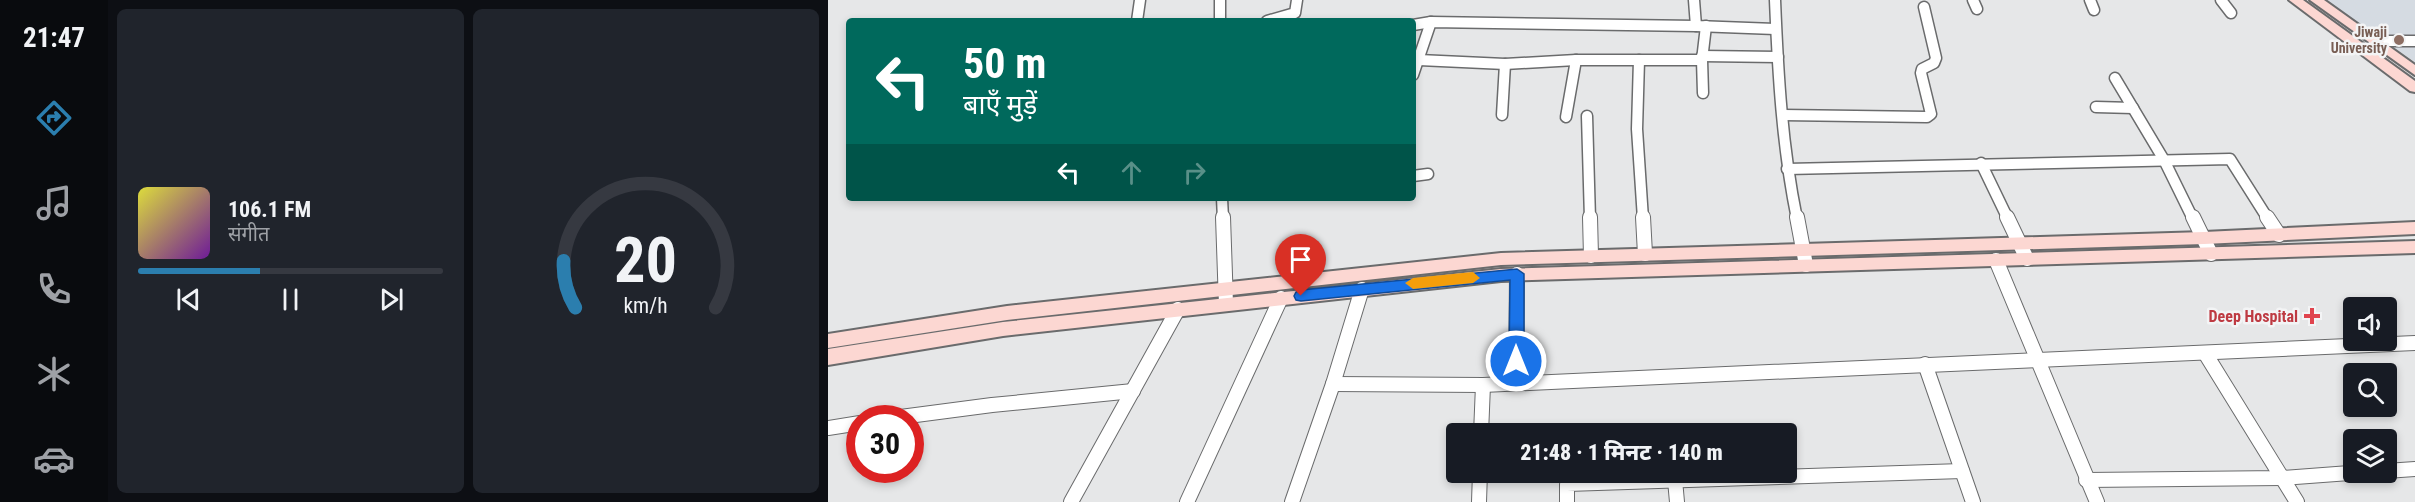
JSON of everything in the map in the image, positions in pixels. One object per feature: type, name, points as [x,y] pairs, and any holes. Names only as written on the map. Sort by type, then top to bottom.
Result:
[{"type":"main road","points":[[2295,0],[2415,88]]},
{"type":"main road","points":[[2316,0],[2415,71]]},
{"type":"main road","points":[[2207,246],[2279,234],[2415,228]]},
{"type":"main road","points":[[828,357],[992,330],[1178,309],[1227,296],[1281,298],[1517,274],[1805,257],[2207,246],[2415,248]]},
{"type":"main road","points":[[828,341],[1007,313],[1227,296],[1490,260],[1645,254],[1996,260],[2023,251]]},
{"type":"street","points":[[1137,18],[1140,0]]},
{"type":"street","points":[[1220,0],[1220,18]]},
{"type":"street","points":[[1278,18],[1295,13],[1297,0]]},
{"type":"street","points":[[1694,0],[1701,26],[1703,93]]},
{"type":"street","points":[[1775,0],[1779,89],[1787,169],[1805,257]]},
{"type":"street","points":[[2090,0],[2094,10]]},
{"type":"street","points":[[2221,0],[2231,13]]},
{"type":"street","points":[[1783,115],[1927,117],[1931,114],[1921,73],[1922,69],[1934,63],[1936,58],[1924,7]]},
{"type":"street","points":[[1416,68],[1431,22]]},
{"type":"street","points":[[1416,24],[1431,22],[1775,29]]},
{"type":"street","points":[[2374,41],[2415,41]]},
{"type":"street","points":[[1419,60],[1504,64],[1576,60],[1778,57]]},
{"type":"street","points":[[1566,117],[1576,60]]},
{"type":"street","points":[[1639,60],[1638,129],[1645,254]]},
{"type":"street","points":[[1502,115],[1504,64]]},
{"type":"street","points":[[2115,78],[2164,160],[2207,246]]},
{"type":"street","points":[[2096,107],[2133,108]]},
{"type":"street","points":[[1587,116],[1591,256]]},
{"type":"street","points":[[1787,169],[2230,159],[2279,234]]},
{"type":"street","points":[[1981,164],[2023,251]]},
{"type":"street","points":[[1416,176],[1428,174]]},
{"type":"street","points":[[1222,201],[1227,296]]},
{"type":"street","points":[[1996,260],[2097,502]]},
{"type":"street","points":[[1516,383],[1517,274]]},
{"type":"street","points":[[1292,502],[1333,384],[1362,289]]},
{"type":"street","points":[[1187,502],[1281,298]]},
{"type":"street","points":[[1071,502],[1178,309]]},
{"type":"street","points":[[1333,384],[1483,385],[2415,343]]},
{"type":"street","points":[[2205,353],[2297,502]]},
{"type":"street","points":[[1925,364],[1973,502]]},
{"type":"street","points":[[1481,423],[1483,385]]},
{"type":"street","points":[[924,414],[1133,391]]},
{"type":"street","points":[[828,428],[846,425]]},
{"type":"street","points":[[2397,470],[2415,469]]},
{"type":"street","points":[[1797,476],[1962,471]]},
{"type":"street","points":[[2086,480],[2282,478],[2343,473]]},
{"type":"street","points":[[1479,502],[1480,483]]},
{"type":"street","points":[[1567,502],[1567,484],[1594,483]]},
{"type":"street","points":[[1675,483],[1677,502]]},
{"type":"shaded area","name":"Jiwaji University","points":[[2326,0],[2415,0],[2415,62],[2351,18]]},
{"type":"slow traffic","points":[[1413,283],[1473,278]]},
{"type":"place","name":"Jiwaji University","points":[[2399,40]]},
{"type":"place","name":"Deep Hospital","points":[[2312,316]]},
{"type":"route","points":[[1301,296],[1517,274],[1516,361]]}]
